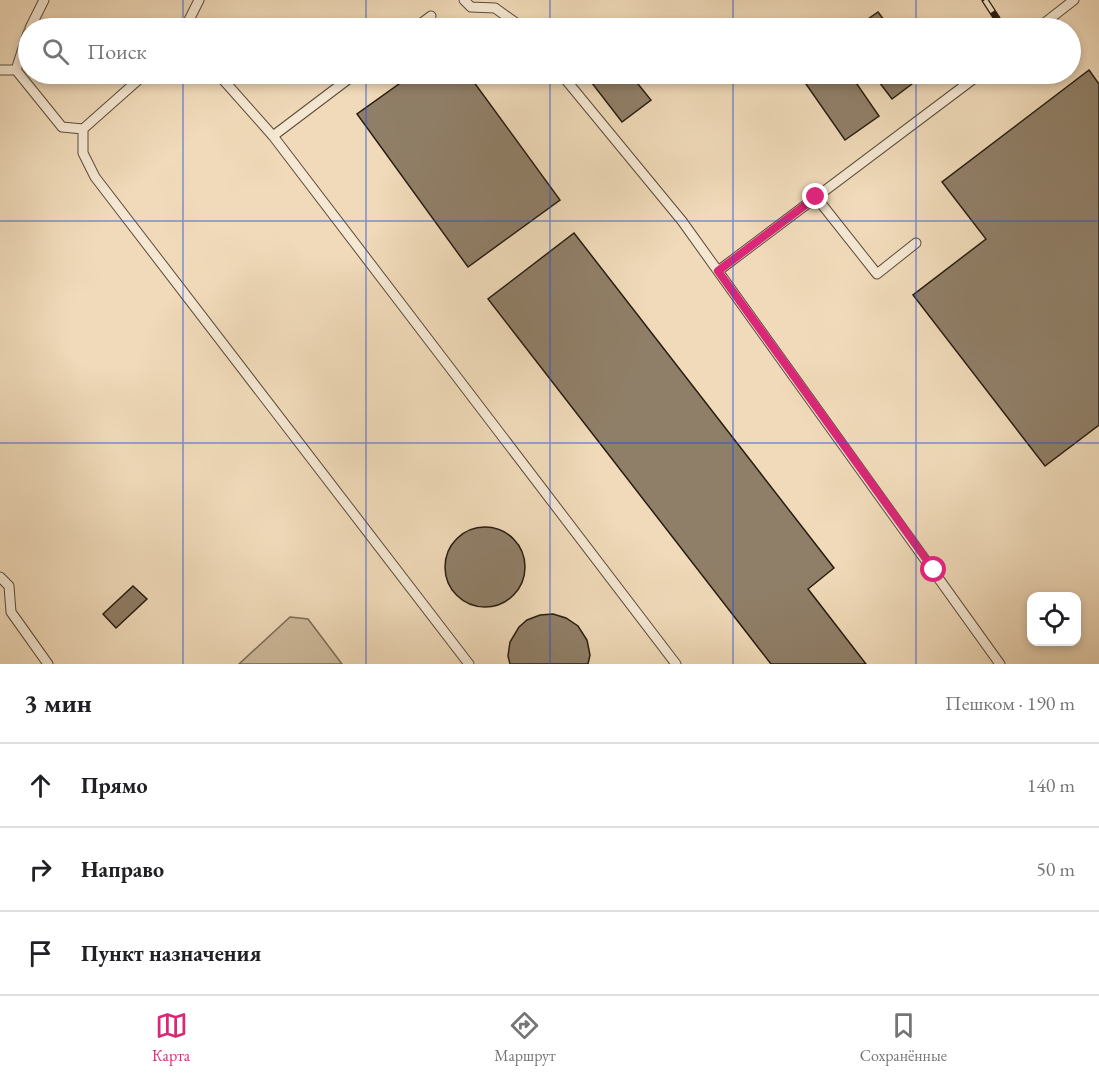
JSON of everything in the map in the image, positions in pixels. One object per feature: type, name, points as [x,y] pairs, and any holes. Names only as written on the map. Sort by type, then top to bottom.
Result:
[{"type":"lane","points":[[35,18],[44,0]]},
{"type":"lane","points":[[190,18],[199,0]]},
{"type":"lane","points":[[464,0],[471,7],[495,8],[509,18]]},
{"type":"lane","points":[[1051,18],[1074,0]]},
{"type":"lane","points":[[16,70],[18,64]]},
{"type":"lane","points":[[0,70],[16,70]]},
{"type":"lane","points":[[27,84],[62,127],[83,129]]},
{"type":"lane","points":[[134,84],[83,129],[82,153],[95,177],[469,664]]},
{"type":"lane","points":[[227,84],[273,136],[676,664]]},
{"type":"lane","points":[[273,136],[342,84]]},
{"type":"lane","points":[[569,84],[682,221],[1000,664]]},
{"type":"lane","points":[[718,271],[967,84]]},
{"type":"lane","points":[[816,197],[877,274],[916,243]]},
{"type":"lane","points":[[0,577],[9,586],[11,612],[48,664]]},
{"type":"shaded area","points":[[290,617],[308,619],[342,664],[239,664]]},
{"type":"building","points":[[878,12],[882,18],[869,18]]},
{"type":"building","points":[[1089,70],[1099,84],[1099,425],[1045,466],[913,295],[986,239],[942,182],[1071,84],[1081,84],[1081,76]]},
{"type":"building","points":[[399,84],[475,84],[560,200],[468,267],[357,114]]},
{"type":"building","points":[[593,84],[638,84],[651,100],[622,122]]},
{"type":"building","points":[[806,84],[857,84],[879,116],[845,140]]},
{"type":"building","points":[[881,84],[912,84],[892,99]]},
{"type":"building","points":[[574,233],[834,568],[808,589],[866,664],[771,664],[488,299]]},
{"type":"building","points":[[477,527],[493,527],[514,538],[525,559],[525,575],[514,596],[493,607],[477,607],[463,601],[451,589],[445,575],[445,559],[451,545],[463,533]]},
{"type":"building","points":[[133,586],[147,599],[116,628],[103,614]]},
{"type":"building","points":[[553,614],[566,618],[578,626],[587,640],[590,655],[588,664],[510,664],[508,656],[510,642],[519,627],[527,620],[540,615]]},
{"type":"railway","points":[[985,0],[997,18]]},
{"type":"route","points":[[816,197],[718,271],[934,570]]}]
